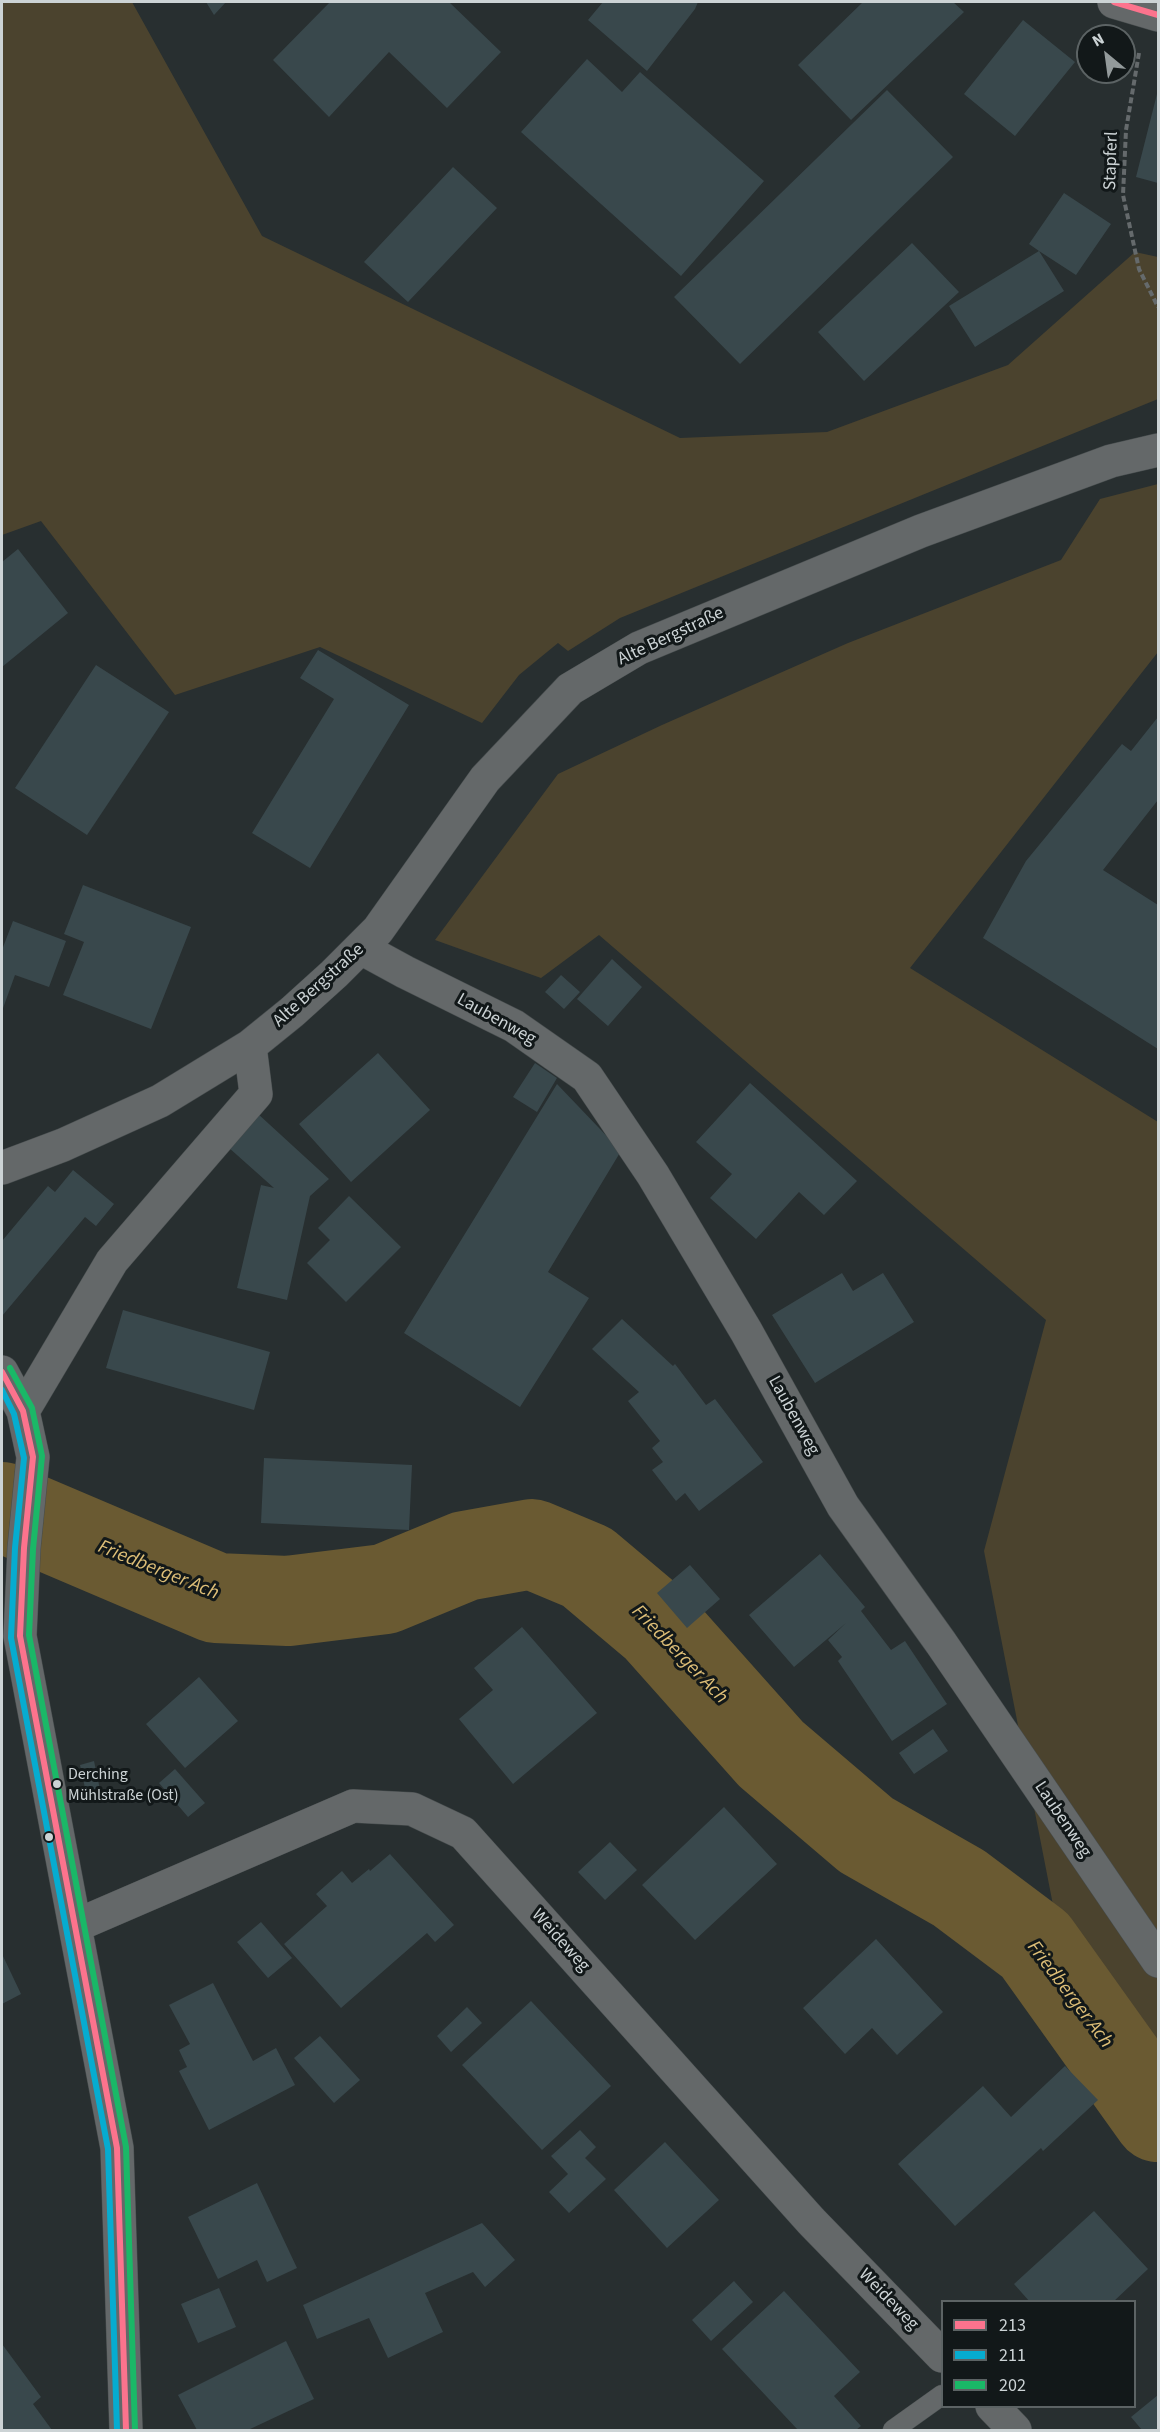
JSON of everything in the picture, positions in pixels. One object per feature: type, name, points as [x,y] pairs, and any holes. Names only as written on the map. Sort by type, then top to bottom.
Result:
[{"type":"street","points":[[1114,2],[1153,13]]},
{"type":"street","name":"Alte Bergstraße","points":[[2,1168],[63,1145],[160,1101],[250,1046],[292,1012],[378,930],[485,779],[570,689],[639,648],[921,531],[1111,460],[1158,450]]},
{"type":"street","name":"Laubenweg","points":[[361,948],[514,1026],[587,1077],[653,1175],[746,1331],[843,1506],[941,1643],[1158,1961]]},
{"type":"street","points":[[24,1411],[112,1261],[256,1094],[250,1046]]},
{"type":"street","points":[[2,1372],[24,1411],[33,1457],[32,1486],[24,1548],[20,1636],[117,2148],[126,2430]]},
{"type":"street","name":"Weideweg","points":[[75,1926],[352,1806],[412,1809],[463,1833],[811,2222],[941,2355]]},
{"type":"street","points":[[994,2408],[1015,2430]]},
{"type":"lane","points":[[893,2430],[941,2395]]},
{"type":"path","name":"Stapferl","points":[[1153,13],[1126,130],[1123,195],[1138,269],[1158,307]]},
{"type":"shaded area","points":[[2,2],[132,2],[262,236],[680,438],[827,432],[1008,365],[1135,252],[1158,257],[1158,399],[620,618],[568,651],[558,643],[519,675],[482,723],[320,647],[175,695],[41,521],[2,535]]},
{"type":"shaded area","points":[[1158,484],[1158,652],[910,968],[1158,1122],[1158,2106],[1069,1987],[984,1551],[1046,1320],[599,935],[541,978],[435,940],[558,774],[662,725],[848,643],[1061,560],[1100,499]]},
{"type":"building","points":[[206,2],[226,2],[214,15]]},
{"type":"building","points":[[330,2],[449,2],[501,52],[447,108],[389,52],[329,117],[273,60]]},
{"type":"building","points":[[603,2],[698,2],[647,71],[588,20]]},
{"type":"building","points":[[863,2],[953,2],[964,12],[851,120],[798,65]]},
{"type":"building","points":[[1023,20],[1075,62],[1015,136],[964,94]]},
{"type":"building","points":[[587,59],[622,92],[640,72],[764,181],[681,276],[521,132]]},
{"type":"building","points":[[887,90],[953,157],[740,364],[674,297]]},
{"type":"building","points":[[1158,90],[1158,183],[1136,177]]},
{"type":"building","points":[[453,167],[497,208],[408,302],[364,262]]},
{"type":"building","points":[[1064,193],[1111,224],[1076,275],[1029,244]]},
{"type":"building","points":[[912,243],[959,292],[864,381],[818,332]]},
{"type":"building","points":[[1039,251],[1064,291],[975,347],[949,306]]},
{"type":"building","points":[[18,549],[68,613],[2,667],[2,562]]},
{"type":"building","points":[[318,650],[409,705],[310,868],[252,833],[334,699],[300,678]]},
{"type":"building","points":[[96,665],[169,712],[87,835],[15,788]]},
{"type":"building","points":[[1158,717],[1158,800],[1103,870],[1158,905],[1158,1049],[983,938],[1026,861],[1122,744],[1131,751]]},
{"type":"building","points":[[83,885],[191,927],[151,1029],[63,995],[84,942],[64,934]]},
{"type":"building","points":[[13,921],[66,941],[49,987],[15,975],[2,1011],[2,950]]},
{"type":"building","points":[[612,959],[642,987],[608,1026],[577,999]]},
{"type":"building","points":[[561,975],[580,992],[564,1009],[545,992]]},
{"type":"building","points":[[378,1053],[430,1110],[351,1182],[299,1124]]},
{"type":"building","points":[[535,1063],[557,1078],[537,1112],[513,1097]]},
{"type":"building","points":[[750,1083],[857,1181],[824,1215],[799,1192],[756,1239],[710,1198],[732,1174],[696,1142]]},
{"type":"building","points":[[557,1084],[621,1151],[548,1272],[589,1298],[520,1407],[404,1333]]},
{"type":"building","points":[[257,1113],[329,1179],[310,1196],[287,1300],[237,1288],[261,1185],[274,1188],[228,1147]]},
{"type":"building","points":[[73,1170],[114,1204],[96,1226],[85,1217],[2,1316],[2,1241],[48,1186],[55,1192]]},
{"type":"building","points":[[349,1196],[401,1247],[346,1302],[307,1263],[330,1240],[318,1228]]},
{"type":"building","points":[[842,1273],[853,1291],[883,1273],[914,1322],[815,1383],[772,1315]]},
{"type":"building","points":[[123,1310],[270,1352],[254,1410],[106,1368]]},
{"type":"building","points":[[622,1319],[673,1366],[675,1364],[706,1405],[715,1399],[763,1462],[699,1511],[685,1493],[676,1501],[652,1470],[663,1462],[652,1448],[660,1441],[628,1401],[639,1392],[592,1349]]},
{"type":"building","points":[[264,1458],[412,1465],[409,1530],[261,1523]]},
{"type":"building","points":[[820,1554],[865,1607],[861,1611],[891,1650],[905,1641],[947,1704],[892,1741],[838,1661],[842,1657],[828,1640],[846,1623],[794,1667],[749,1615]]},
{"type":"building","points":[[690,1565],[720,1599],[687,1628],[657,1593]]},
{"type":"building","points":[[522,1627],[597,1713],[513,1784],[459,1719],[493,1690],[474,1668]]},
{"type":"building","points":[[199,1677],[238,1721],[185,1768],[146,1724]]},
{"type":"building","points":[[933,1729],[948,1751],[914,1774],[899,1753]]},
{"type":"building","points":[[94,1761],[102,1799],[88,1802],[80,1765]]},
{"type":"building","points":[[175,1769],[205,1803],[188,1817],[159,1783]]},
{"type":"building","points":[[724,1807],[777,1864],[695,1940],[642,1885]]},
{"type":"building","points":[[610,1842],[637,1870],[605,1900],[578,1872]]},
{"type":"building","points":[[390,1854],[454,1925],[435,1942],[427,1933],[341,2008],[284,1944],[327,1906],[316,1894],[342,1871],[352,1883]]},
{"type":"building","points":[[261,1922],[292,1958],[268,1978],[237,1942]]},
{"type":"building","points":[[876,1939],[943,2012],[897,2055],[872,2028],[845,2054],[803,2008]]},
{"type":"building","points":[[2,1954],[21,1994],[2,2004]]},
{"type":"building","points":[[213,1983],[253,2061],[276,2048],[295,2085],[209,2130],[179,2071],[187,2067],[179,2050],[190,2044],[169,2005]]},
{"type":"building","points":[[531,2001],[611,2086],[542,2150],[462,2065]]},
{"type":"building","points":[[467,2007],[482,2023],[451,2052],[437,2036]]},
{"type":"building","points":[[320,2036],[360,2080],[334,2103],[294,2058]]},
{"type":"building","points":[[1065,2066],[1098,2100],[1043,2151],[1041,2148],[955,2226],[898,2164],[983,2086],[1011,2117]]},
{"type":"building","points":[[580,2130],[596,2147],[585,2158],[606,2179],[569,2213],[549,2192],[568,2174],[551,2156]]},
{"type":"building","points":[[665,2142],[719,2200],[667,2248],[614,2190]]},
{"type":"building","points":[[257,2183],[297,2268],[267,2282],[257,2260],[218,2279],[188,2217]]},
{"type":"building","points":[[1094,2211],[1148,2269],[1115,2300],[1028,2300],[1014,2284]]},
{"type":"building","points":[[482,2223],[515,2260],[485,2287],[473,2272],[425,2293],[443,2332],[388,2358],[369,2318],[317,2339],[303,2305]]},
{"type":"building","points":[[734,2281],[753,2302],[711,2341],[692,2320]]},
{"type":"building","points":[[219,2288],[236,2327],[198,2343],[181,2304]]},
{"type":"building","points":[[784,2291],[860,2372],[834,2396],[861,2426],[856,2430],[798,2430],[722,2349]]},
{"type":"building","points":[[286,2341],[314,2399],[248,2430],[197,2430],[178,2395]]},
{"type":"building","points":[[2,2344],[41,2397],[33,2404],[52,2430],[2,2430]]},
{"type":"building","points":[[1158,2395],[1158,2430],[1142,2430],[1131,2417]]},
{"type":"waterway","name":"Friedberger Ach","points":[[2,1507],[216,1598],[288,1601],[385,1589],[465,1556],[532,1544],[587,1567],[657,1626],[771,1754],[866,1835],[959,1888],[1035,1945],[1158,2117]]},
{"type":"transit line","name":"213","points":[[1114,2],[1158,15]]},
{"type":"transit line","name":"202","points":[[10,1368],[32,1408],[42,1456],[33,1549],[29,1635],[126,2147],[135,2430]]},
{"type":"transit line","name":"213","points":[[2,1372],[23,1411],[33,1457],[24,1548],[20,1636],[117,2148],[126,2430]]},
{"type":"transit line","name":"211","points":[[2,1390],[14,1414],[24,1458],[15,1548],[11,1638],[108,2149],[117,2430]]},
{"type":"place","name":"Derching Mühlstraße (Ost)","points":[[57,1784]]}]
